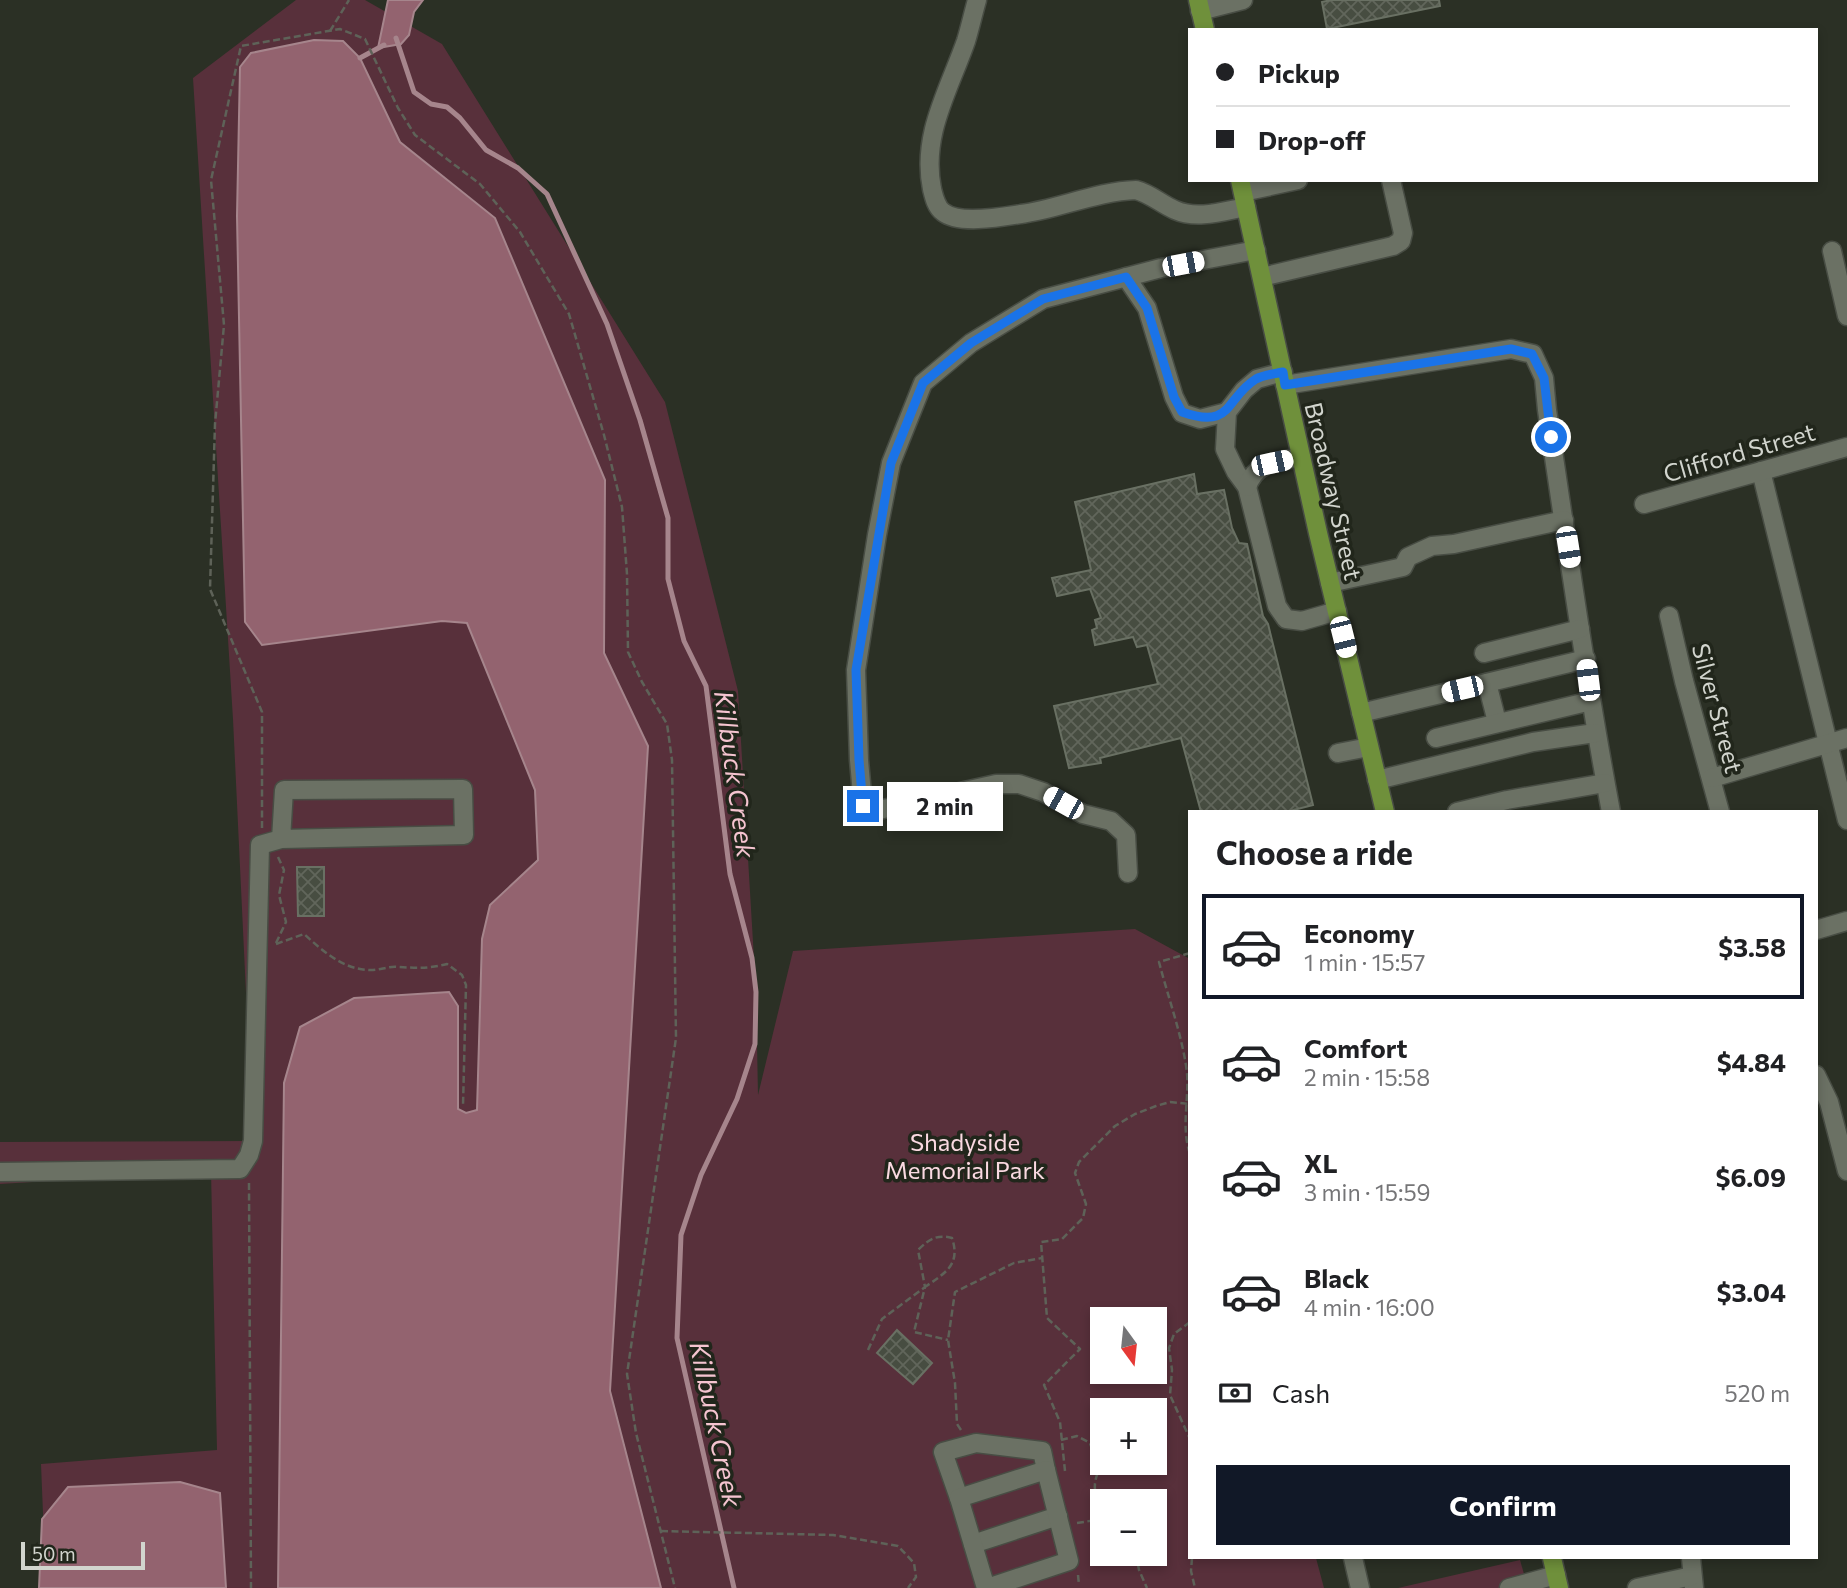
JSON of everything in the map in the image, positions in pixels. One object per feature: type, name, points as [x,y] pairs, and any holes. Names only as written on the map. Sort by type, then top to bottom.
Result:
[{"type":"main road","points":[[1199,6],[1204,28]]},
{"type":"main road","name":"Broadway Street","points":[[1243,193],[1336,611],[1384,810]]},
{"type":"street","points":[[977,0],[966,40],[939,106],[931,142],[930,179],[934,201],[942,212],[957,218],[974,219],[1023,214],[1136,190],[1177,211],[1212,214],[1243,193],[1290,182]]},
{"type":"street","points":[[1199,6],[1243,0]]},
{"type":"street","points":[[1262,277],[1393,246],[1401,241],[1403,233],[1391,182]]},
{"type":"street","points":[[1128,873],[1126,835],[1111,821],[1083,814],[1043,792],[1019,784],[996,784],[870,812],[863,806],[856,670],[891,463],[923,383],[971,343],[1043,299],[1161,268],[1256,250]]},
{"type":"street","points":[[1832,251],[1847,316]]},
{"type":"street","points":[[1126,277],[1147,308],[1174,397],[1182,412],[1200,419],[1227,412]]},
{"type":"street","points":[[1336,611],[1302,621],[1286,619],[1277,606],[1247,487],[1225,449],[1227,412],[1256,379],[1284,379],[1511,349],[1532,354],[1544,378],[1595,733],[1611,810]]},
{"type":"street","name":"Clifford Street","points":[[1644,503],[1847,447]]},
{"type":"street","points":[[1247,487],[1251,474],[1264,465],[1301,457]]},
{"type":"street","points":[[1761,471],[1847,820]]},
{"type":"street","points":[[1330,583],[1403,568],[1408,557],[1432,546],[1454,544],[1563,520]]},
{"type":"street","name":"Silver Street","points":[[1669,616],[1720,810]]},
{"type":"street","points":[[1484,653],[1580,629]]},
{"type":"street","points":[[1361,713],[1586,659]]},
{"type":"street","points":[[1488,683],[1496,722]]},
{"type":"street","points":[[1436,738],[1591,701]]},
{"type":"street","points":[[1474,728],[1480,755]]},
{"type":"street","points":[[1377,780],[1533,742],[1595,733]]},
{"type":"street","points":[[1712,778],[1847,738]]},
{"type":"street","points":[[1338,753],[1369,747]]},
{"type":"street","points":[[1465,810],[1605,783]]},
{"type":"street","points":[[0,1172],[240,1169],[254,1141],[260,845],[273,841],[464,835],[463,789],[284,790],[273,841]]},
{"type":"street","points":[[1818,929],[1847,921]]},
{"type":"street","points":[[1818,1079],[1829,1102],[1847,1171]]},
{"type":"street","points":[[976,1443],[1042,1451],[1046,1470],[1065,1520],[1069,1561],[987,1588],[959,1498],[943,1451],[976,1443]]},
{"type":"street","points":[[959,1498],[1046,1470]]},
{"type":"street","points":[[973,1544],[1065,1520]]},
{"type":"street","points":[[1353,1559],[1360,1588]]},
{"type":"street","points":[[1509,1588],[1556,1574]]},
{"type":"street","points":[[1637,1588],[1692,1574]]},
{"type":"path","points":[[330,31],[349,0]]},
{"type":"path","points":[[463,1106],[466,985],[461,975],[447,964],[423,970],[395,967],[370,970],[351,966],[329,957],[304,934],[276,944],[286,922],[279,895],[284,870],[273,841],[262,828],[262,712],[210,589],[215,424],[224,325],[211,180],[241,46],[340,29],[365,39],[398,108],[415,135],[480,184],[520,232],[569,314],[622,507],[627,574],[628,652],[667,724],[671,760],[676,1038],[627,1374],[636,1433],[675,1588]]},
{"type":"path","points":[[1188,954],[1159,962],[1187,1071],[1188,1088]]},
{"type":"path","points":[[1066,1476],[1060,1422],[1044,1385],[1080,1349],[1047,1318],[1041,1242],[1062,1239],[1083,1218],[1086,1204],[1075,1173],[1079,1162],[1089,1150],[1115,1126],[1135,1114],[1170,1102],[1188,1104]]},
{"type":"path","points":[[1188,1111],[1185,1133],[1188,1146]]},
{"type":"path","points":[[249,1183],[251,1588]]},
{"type":"path","points":[[868,1350],[882,1319],[925,1287],[949,1270],[957,1252],[952,1238],[944,1236],[929,1239],[918,1250],[925,1287],[914,1332],[948,1340]]},
{"type":"path","points":[[963,1432],[957,1424],[955,1383],[948,1340],[956,1292],[1014,1263],[1042,1258]]},
{"type":"path","points":[[1188,1324],[1174,1334],[1169,1348],[1172,1370],[1170,1395],[1188,1435]]},
{"type":"path","points":[[1061,1440],[1077,1436],[1090,1443],[1099,1470],[1094,1489]]},
{"type":"path","points":[[1065,1520],[1090,1520]]},
{"type":"path","points":[[661,1531],[833,1535],[898,1546],[914,1563],[916,1577],[908,1588]]},
{"type":"path","points":[[1192,1559],[1191,1571],[1195,1588]]},
{"type":"path","points":[[1138,1566],[1147,1588]]},
{"type":"path","points":[[1078,1573],[1079,1585]]},
{"type":"green space","name":"Shadyside Memorial Park","points":[[296,0],[365,0],[442,44],[665,402],[738,691],[756,992],[758,1095],[793,951],[1135,929],[1188,958],[1188,1559],[1316,1559],[1324,1588],[46,1588],[41,1464],[217,1450],[211,1171],[0,1184],[0,1142],[253,1141],[233,719],[193,78]]},
{"type":"green space","points":[[1520,1560],[1528,1588],[1398,1588]]},
{"type":"shaded area","points":[[388,0],[423,0],[414,12],[409,35],[401,44],[378,48]]},
{"type":"shaded area","points":[[314,40],[343,41],[360,58],[400,142],[495,218],[605,480],[604,653],[648,746],[610,1391],[661,1588],[278,1588],[284,1083],[300,1027],[354,998],[449,992],[458,1006],[458,1109],[466,1113],[477,1110],[482,939],[490,905],[538,860],[535,790],[467,623],[442,621],[262,645],[245,622],[237,216],[240,67],[251,53]]},
{"type":"shaded area","points":[[180,1482],[220,1493],[226,1588],[39,1588],[42,1519],[68,1487]]},
{"type":"building","points":[[1439,0],[1440,6],[1327,28],[1322,2]]},
{"type":"building","points":[[1194,474],[1197,494],[1224,490],[1232,528],[1239,543],[1247,544],[1263,616],[1268,624],[1313,805],[1294,810],[1200,810],[1181,738],[1100,758],[1101,763],[1069,768],[1054,706],[1158,684],[1147,645],[1137,647],[1133,637],[1095,645],[1092,630],[1097,628],[1095,620],[1101,618],[1090,589],[1057,596],[1052,578],[1091,570],[1075,502]]},
{"type":"building","points":[[297,867],[324,867],[324,916],[298,916]]},
{"type":"building","points":[[897,1330],[932,1363],[913,1384],[877,1353]]},
{"type":"waterway","name":"Killbuck Creek","points":[[396,38],[414,92],[431,104],[447,107],[460,118],[486,150],[518,168],[547,194],[607,324],[640,420],[668,518],[668,579],[684,641],[706,686],[730,874],[752,958],[756,992],[755,1044],[737,1099],[701,1175],[681,1235],[677,1338],[734,1588]]},
{"type":"waterway","points":[[360,58],[384,45]]},
{"type":"route","points":[[863,806],[856,670],[891,463],[923,383],[971,343],[1043,299],[1126,277],[1147,308],[1174,397],[1182,412],[1200,419],[1227,412],[1256,379],[1283,372],[1285,385],[1511,349],[1532,354],[1544,378],[1551,437]]}]
